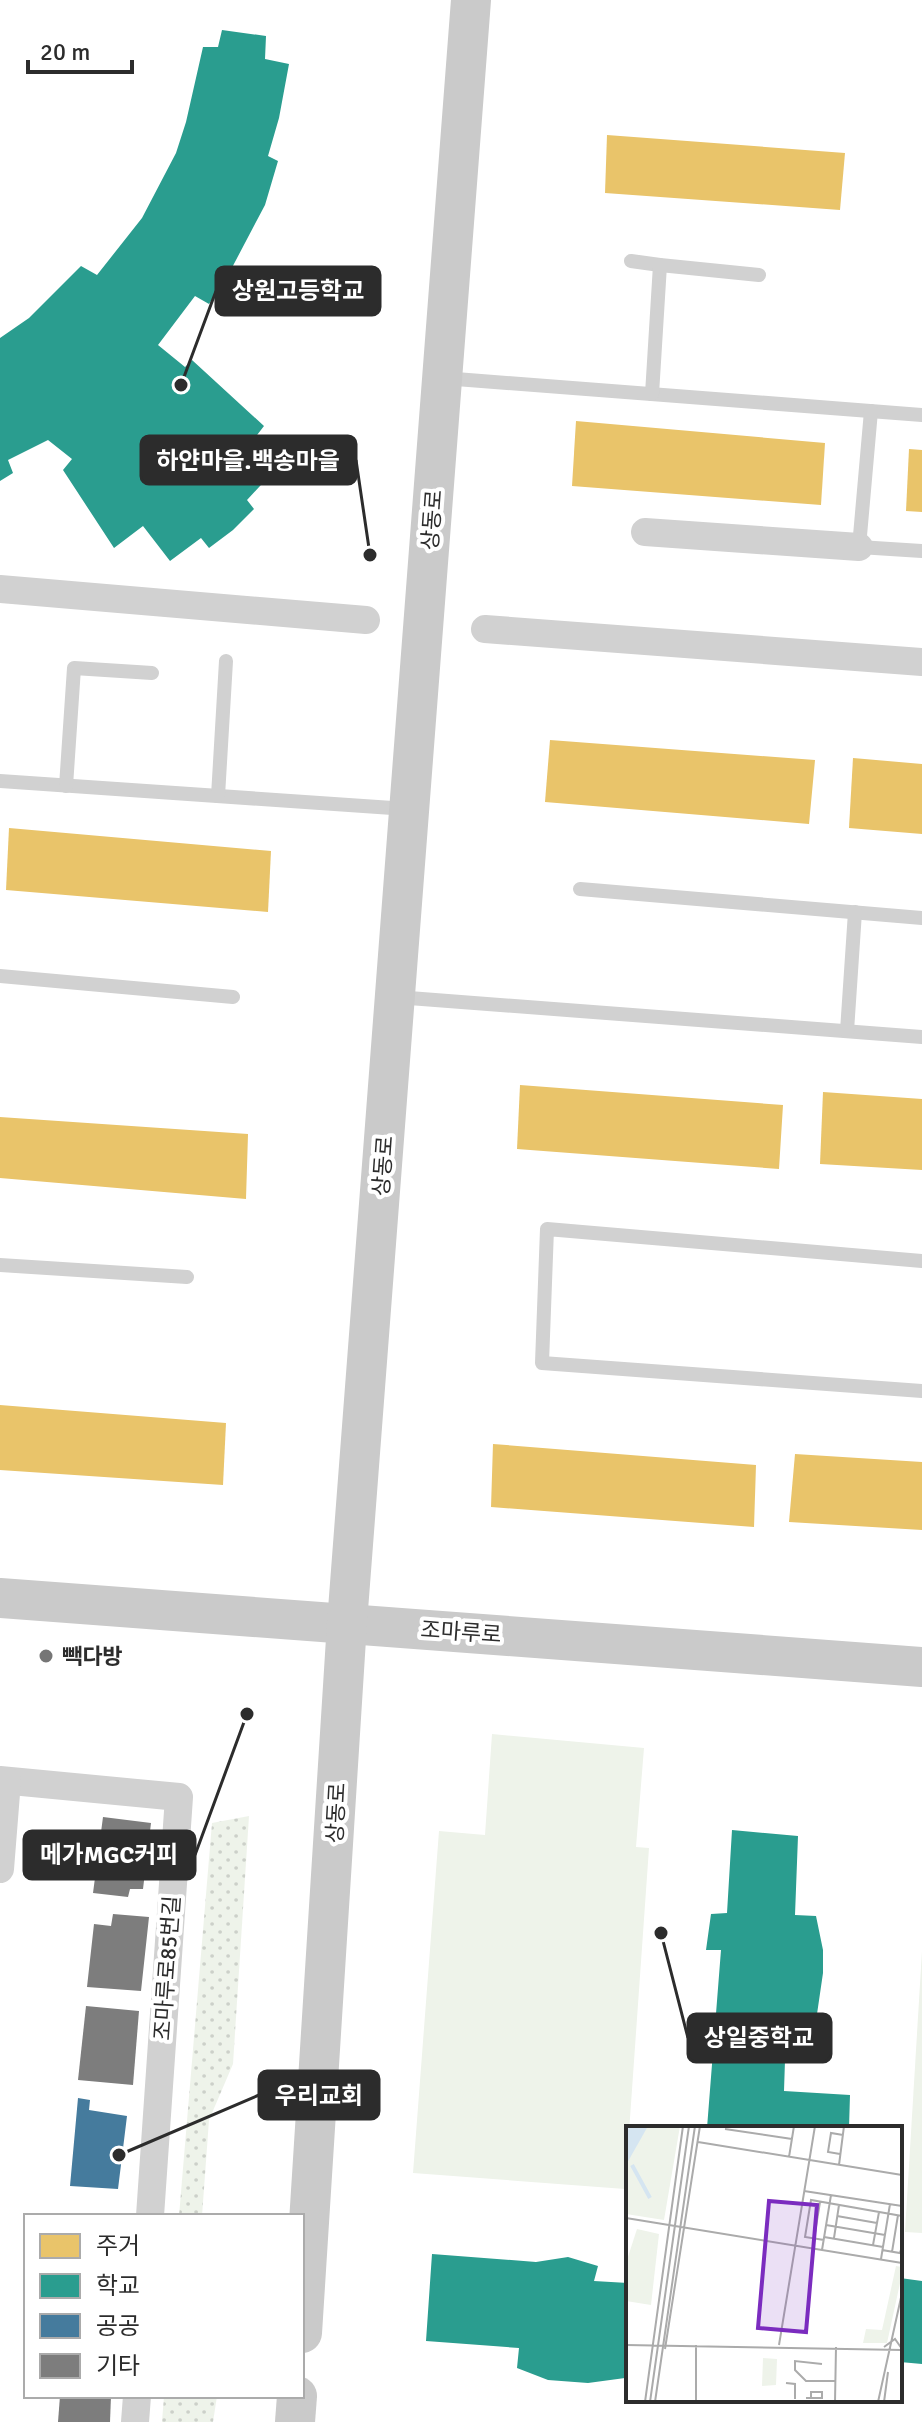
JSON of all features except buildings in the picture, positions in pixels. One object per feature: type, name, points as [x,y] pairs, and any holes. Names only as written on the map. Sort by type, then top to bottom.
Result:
[{"type":"street","name":"상동로","points":[[304,2301],[347,1623],[471,0]]},
{"type":"street","points":[[645,532],[859,547]]},
{"type":"street","points":[[0,589],[366,620]]},
{"type":"street","points":[[485,629],[922,662]]},
{"type":"street","name":"조마루로","points":[[0,1598],[922,1667]]},
{"type":"street","name":"조마루로85번길","points":[[0,1869],[3,1781],[179,1797],[150,2214]]},
{"type":"street","points":[[135,2422],[137,2398]]},
{"type":"street","points":[[295,2422],[297,2398]]},
{"type":"lane","points":[[631,261],[759,275]]},
{"type":"lane","points":[[652,394],[660,265]]},
{"type":"lane","points":[[443,378],[922,415]]},
{"type":"lane","points":[[871,411],[859,547],[922,551]]},
{"type":"lane","points":[[218,796],[226,661]]},
{"type":"lane","points":[[66,786],[74,668],[152,673]]},
{"type":"lane","points":[[0,781],[410,809]]},
{"type":"lane","points":[[580,889],[922,918]]},
{"type":"lane","points":[[847,1031],[855,912]]},
{"type":"lane","points":[[0,976],[233,997]]},
{"type":"lane","points":[[396,997],[922,1037]]},
{"type":"lane","points":[[922,1261],[547,1229],[542,1363],[922,1391]]},
{"type":"lane","points":[[0,1265],[187,1277]]},
{"type":"shaded area","points":[[492,1734],[644,1748],[636,1847],[649,1848],[629,2126],[626,2126],[625,2189],[413,2173],[439,1831],[485,1835]]},
{"type":"shaded area","points":[[249,1816],[233,2064],[209,2120],[202,2214],[179,2214],[212,1823]]},
{"type":"shaded area","points":[[922,1951],[922,2233],[905,2232]]},
{"type":"shaded area","points":[[164,2398],[217,2398],[213,2422],[162,2422]]},
{"type":"place","name":"상원고등학교","points":[[181,385]]},
{"type":"place","name":"하얀마을.백송마을","points":[[370,555]]},
{"type":"place","name":"빽다방","points":[[46,1656]]},
{"type":"place","name":"메가MGC커피","points":[[247,1714]]},
{"type":"place","name":"상일중학교","points":[[661,1933]]},
{"type":"place","name":"우리교회","points":[[119,2155]]}]
